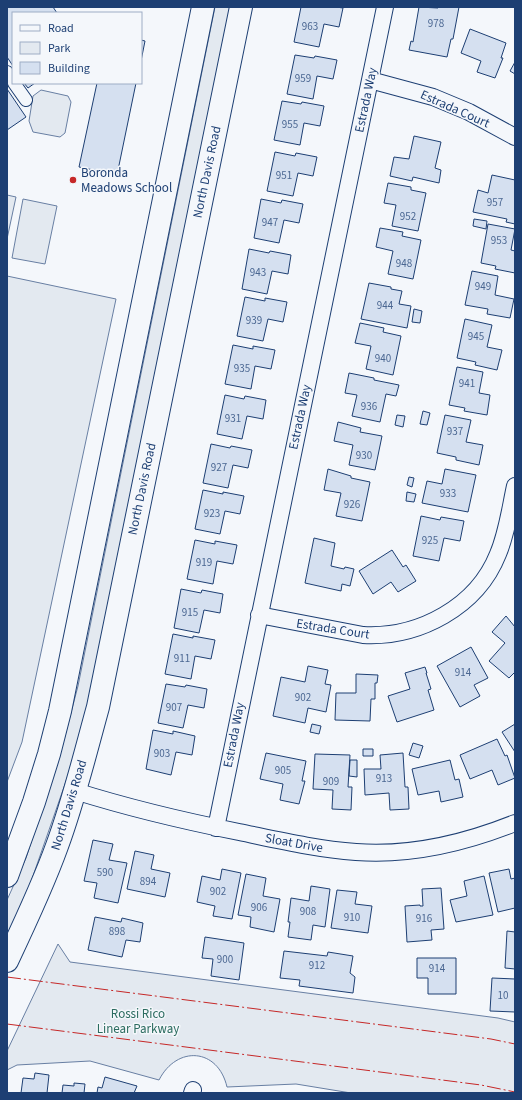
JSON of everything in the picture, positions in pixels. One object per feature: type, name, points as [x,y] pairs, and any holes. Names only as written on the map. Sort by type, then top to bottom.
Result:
[{"type":"highway","points":[[7,876],[34,802],[49,754],[60,711],[203,7]]},
{"type":"highway","name":"North Davis Road","points":[[7,961],[58,845],[75,791],[98,707],[241,7]]},
{"type":"street","name":"Estrada Way","points":[[216,828],[385,7]]},
{"type":"street","name":"Estrada Court","points":[[370,80],[433,97],[469,112],[515,137]]},
{"type":"street","points":[[15,84],[26,100]]},
{"type":"street","name":"Estrada Court","points":[[259,616],[338,632],[374,636],[401,633],[427,625],[466,599],[483,580],[502,543],[515,486]]},
{"type":"street","name":"Sloat Drive","points":[[75,791],[161,816],[216,828],[320,848],[357,852],[414,850],[443,845],[476,837],[515,823]]},
{"type":"green space","points":[[215,7],[231,7],[93,689],[72,764],[26,896],[7,939],[7,900],[26,858],[62,747],[78,686]]},
{"type":"green space","points":[[41,90],[68,96],[71,102],[65,133],[60,137],[33,132],[29,121],[33,96]]},
{"type":"green space","points":[[7,195],[16,197],[7,239]]},
{"type":"green space","points":[[23,199],[57,206],[45,264],[12,258]]},
{"type":"green space","points":[[7,276],[116,299],[22,742],[7,782]]},
{"type":"green space","name":"Rossi Rico Linear Parkway","points":[[58,944],[70,962],[498,1018],[515,1022],[515,1093],[351,1093],[296,1084],[227,1087],[222,1074],[215,1065],[206,1058],[196,1056],[186,1057],[176,1061],[167,1069],[159,1080],[90,1061],[17,1065],[7,1070],[7,1051]]},
{"type":"building","points":[[7,7],[53,7],[56,12],[12,12],[12,64],[7,57]]},
{"type":"building","points":[[301,7],[343,8],[339,27],[324,24],[319,47],[294,42]]},
{"type":"building","points":[[419,7],[459,7],[453,39],[451,39],[447,57],[409,50],[411,41],[413,42]]},
{"type":"building","points":[[470,29],[506,43],[501,58],[503,58],[495,78],[477,72],[481,61],[461,53]]},
{"type":"building","points":[[142,40],[145,41],[142,56]]},
{"type":"building","points":[[295,55],[314,58],[315,56],[337,60],[333,79],[317,76],[313,99],[287,94]]},
{"type":"building","points":[[515,62],[515,74],[510,71]]},
{"type":"building","points":[[25,84],[34,84],[28,88]]},
{"type":"building","points":[[97,84],[136,84],[117,175],[79,167]]},
{"type":"building","points":[[7,89],[26,117],[7,130]]},
{"type":"building","points":[[282,101],[301,104],[302,102],[324,106],[320,126],[304,123],[300,145],[274,140]]},
{"type":"building","points":[[414,136],[441,142],[435,168],[441,170],[439,183],[413,177],[412,181],[390,176],[394,157],[409,159]]},
{"type":"building","points":[[275,152],[295,156],[296,153],[317,157],[313,176],[298,173],[293,196],[267,191]]},
{"type":"building","points":[[492,175],[515,180],[515,224],[506,222],[507,219],[473,212],[478,190],[488,193]]},
{"type":"building","points":[[388,183],[411,187],[411,190],[426,193],[418,231],[392,226],[396,205],[384,203]]},
{"type":"building","points":[[261,199],[281,203],[282,200],[303,204],[299,223],[284,220],[279,243],[254,238]]},
{"type":"building","points":[[474,219],[487,221],[486,229],[473,226]]},
{"type":"building","points":[[488,224],[515,229],[511,250],[515,251],[515,273],[495,269],[496,266],[481,263]]},
{"type":"building","points":[[380,228],[403,232],[402,236],[421,240],[413,279],[388,274],[393,251],[376,247]]},
{"type":"building","points":[[249,249],[291,255],[288,274],[272,271],[267,294],[242,289]]},
{"type":"building","points":[[472,271],[498,276],[495,295],[514,299],[510,318],[487,314],[488,309],[465,305]]},
{"type":"building","points":[[369,283],[391,287],[391,289],[402,291],[399,304],[411,306],[407,328],[361,319]]},
{"type":"building","points":[[245,297],[265,301],[265,298],[287,302],[283,322],[268,319],[263,341],[237,336]]},
{"type":"building","points":[[414,309],[422,311],[420,323],[412,322]]},
{"type":"building","points":[[465,319],[492,325],[487,347],[502,350],[497,370],[475,365],[476,362],[457,358]]},
{"type":"building","points":[[360,323],[384,328],[383,332],[401,336],[393,375],[366,369],[371,346],[355,343]]},
{"type":"building","points":[[233,345],[253,349],[253,346],[275,350],[271,369],[255,366],[251,389],[225,384]]},
{"type":"building","points":[[457,367],[483,372],[479,393],[490,395],[487,415],[464,411],[465,408],[449,405]]},
{"type":"building","points":[[349,373],[399,385],[396,396],[386,394],[380,422],[352,416],[357,395],[345,393]]},
{"type":"building","points":[[225,395],[244,399],[245,396],[266,400],[263,419],[247,416],[242,439],[217,434]]},
{"type":"building","points":[[423,411],[430,413],[427,425],[420,424]]},
{"type":"building","points":[[397,415],[405,416],[403,427],[395,425]]},
{"type":"building","points":[[445,415],[471,420],[466,442],[483,445],[479,465],[456,460],[456,457],[437,453]]},
{"type":"building","points":[[338,422],[361,428],[360,432],[382,436],[375,470],[349,465],[353,445],[334,441]]},
{"type":"building","points":[[211,444],[230,448],[231,446],[252,450],[248,468],[233,465],[228,488],[203,483]]},
{"type":"building","points":[[328,469],[351,476],[351,478],[370,482],[362,521],[336,516],[341,493],[324,490]]},
{"type":"building","points":[[445,469],[476,475],[468,512],[422,503],[427,481],[442,484]]},
{"type":"building","points":[[409,477],[414,478],[412,487],[407,485]]},
{"type":"building","points":[[203,490],[244,496],[240,514],[225,511],[220,534],[195,529]]},
{"type":"building","points":[[407,492],[416,494],[414,502],[406,501]]},
{"type":"building","points":[[421,516],[440,520],[441,517],[464,521],[460,541],[444,538],[439,561],[413,556]]},
{"type":"building","points":[[314,538],[335,543],[331,566],[344,569],[345,567],[354,569],[350,586],[342,584],[341,591],[305,583]]},
{"type":"building","points":[[195,540],[215,544],[215,541],[237,545],[233,564],[217,561],[213,584],[187,579]]},
{"type":"building","points":[[392,550],[403,567],[406,565],[416,581],[398,592],[391,582],[373,594],[359,571]]},
{"type":"building","points":[[181,589],[201,593],[202,590],[223,594],[220,613],[204,610],[199,633],[174,628]]},
{"type":"building","points":[[506,616],[515,627],[515,672],[509,678],[489,661],[505,643],[492,632]]},
{"type":"building","points":[[173,634],[215,640],[211,659],[195,656],[191,679],[165,674]]},
{"type":"building","points":[[471,647],[488,678],[474,685],[480,696],[460,707],[437,666]]},
{"type":"building","points":[[308,666],[328,670],[325,684],[331,685],[326,712],[308,708],[305,723],[273,716],[281,677],[305,682]]},
{"type":"building","points":[[425,667],[431,689],[428,690],[434,710],[397,722],[388,696],[410,689],[405,673]]},
{"type":"building","points":[[356,674],[378,675],[377,683],[375,683],[375,699],[371,699],[370,721],[335,720],[336,693],[356,693]]},
{"type":"building","points":[[166,684],[185,687],[186,685],[207,689],[204,708],[188,705],[183,728],[158,723]]},
{"type":"building","points":[[312,724],[321,726],[319,734],[310,732]]},
{"type":"building","points":[[515,724],[515,752],[502,732]]},
{"type":"building","points":[[153,730],[173,734],[173,731],[195,736],[192,755],[176,752],[171,775],[146,769]]},
{"type":"building","points":[[497,739],[505,756],[507,755],[515,778],[498,785],[492,770],[470,779],[460,755]]},
{"type":"building","points":[[413,743],[423,746],[419,758],[409,755]]},
{"type":"building","points":[[363,749],[373,749],[373,756],[363,756]]},
{"type":"building","points":[[266,753],[306,761],[302,781],[305,781],[299,804],[280,800],[283,784],[260,779]]},
{"type":"building","points":[[403,753],[405,787],[408,787],[409,809],[390,810],[389,793],[365,795],[364,769],[381,769],[380,755]]},
{"type":"building","points":[[315,754],[350,755],[348,787],[352,787],[351,810],[332,809],[333,790],[313,789]]},
{"type":"building","points":[[350,760],[357,760],[357,777],[349,776]]},
{"type":"building","points":[[450,760],[455,780],[459,779],[463,797],[441,802],[439,791],[418,795],[412,769]]},
{"type":"building","points":[[93,840],[113,844],[109,860],[127,863],[118,903],[94,898],[97,883],[84,881]]},
{"type":"building","points":[[135,851],[154,855],[151,869],[170,873],[165,897],[127,889]]},
{"type":"building","points":[[222,869],[241,873],[232,919],[213,916],[215,906],[197,902],[202,876],[220,880]]},
{"type":"building","points":[[509,869],[511,879],[515,878],[515,908],[498,912],[489,873]]},
{"type":"building","points":[[246,874],[266,878],[263,896],[280,899],[274,932],[250,927],[251,917],[238,915]]},
{"type":"building","points":[[484,876],[493,915],[456,922],[450,900],[467,896],[464,881]]},
{"type":"building","points":[[311,886],[330,889],[325,927],[313,925],[311,940],[288,937],[291,898],[309,901]]},
{"type":"building","points":[[441,888],[444,929],[431,930],[432,940],[407,942],[405,906],[423,906],[422,889]]},
{"type":"building","points":[[337,890],[357,892],[355,904],[372,906],[368,933],[331,928]]},
{"type":"building","points":[[95,917],[121,922],[122,918],[143,923],[140,942],[126,940],[122,957],[88,950]]},
{"type":"building","points":[[507,931],[515,932],[515,969],[505,968]]},
{"type":"building","points":[[205,937],[244,943],[239,980],[211,976],[213,959],[202,958]]},
{"type":"building","points":[[284,951],[327,956],[328,952],[353,956],[350,973],[355,977],[353,993],[299,986],[300,980],[280,978]]},
{"type":"building","points":[[417,958],[456,958],[456,994],[428,994],[428,978],[417,978]]},
{"type":"building","points":[[492,978],[515,979],[515,1012],[490,1011]]},
{"type":"building","points":[[35,1073],[49,1075],[47,1093],[21,1093],[23,1078],[34,1079]]},
{"type":"building","points":[[105,1077],[137,1086],[134,1093],[97,1093],[98,1087],[102,1088]]},
{"type":"building","points":[[74,1083],[85,1084],[84,1093],[62,1093],[63,1085],[74,1086]]},
{"type":"power","points":[[7,977],[491,1039],[515,1044]]},
{"type":"power","points":[[7,1024],[481,1085],[515,1092]]},
{"type":"place","name":"Boronda Meadows School","points":[[73,180]]}]
